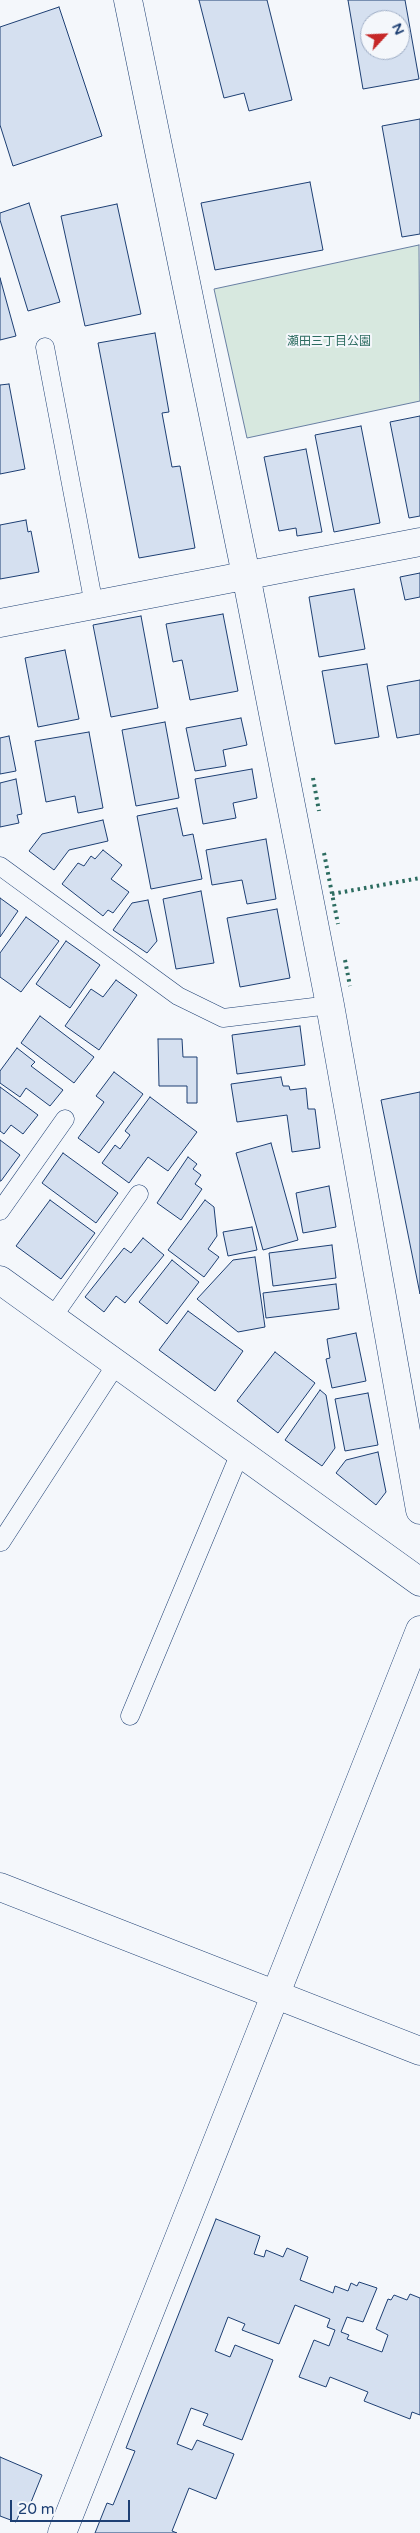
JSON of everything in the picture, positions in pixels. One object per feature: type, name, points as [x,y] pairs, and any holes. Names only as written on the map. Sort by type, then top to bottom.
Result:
[{"type":"street","points":[[128,0],[246,575],[330,1005],[420,1510]]},
{"type":"street","points":[[0,623],[420,542]]},
{"type":"street","points":[[0,1280],[420,1582]]},
{"type":"street","points":[[62,2533],[420,1630]]},
{"type":"street","points":[[0,1887],[420,2051]]},
{"type":"lane","points":[[45,347],[94,605]]},
{"type":"lane","points":[[0,866],[178,996],[224,1018],[330,1005]]},
{"type":"lane","points":[[0,1211],[65,1119]]},
{"type":"lane","points":[[52,1318],[139,1194]]},
{"type":"lane","points":[[1,1542],[116,1364]]},
{"type":"lane","points":[[130,1716],[240,1453]]},
{"type":"green space","name":"瀬田三丁目公園","points":[[419,245],[420,401],[247,438],[214,289]]},
{"type":"building","points":[[199,0],[267,0],[292,100],[249,111],[244,93],[224,98]]},
{"type":"building","points":[[348,0],[405,0],[407,10],[360,10],[360,60],[410,60],[410,28],[419,79],[363,89]]},
{"type":"building","points":[[59,7],[102,136],[13,166],[0,125],[0,27]]},
{"type":"building","points":[[420,119],[420,234],[402,237],[382,126]]},
{"type":"building","points":[[310,182],[323,250],[215,270],[201,203]]},
{"type":"building","points":[[29,203],[60,302],[28,311],[0,220],[0,213]]},
{"type":"building","points":[[117,204],[141,314],[85,326],[61,216]]},
{"type":"building","points":[[0,278],[16,336],[0,340]]},
{"type":"building","points":[[155,333],[169,412],[162,413],[172,467],[180,466],[195,548],[139,558],[98,343]]},
{"type":"building","points":[[9,384],[25,469],[0,474],[0,385]]},
{"type":"building","points":[[420,416],[420,516],[409,518],[390,422]]},
{"type":"building","points":[[361,426],[380,523],[334,532],[315,435]]},
{"type":"building","points":[[306,449],[322,532],[297,536],[296,528],[279,531],[264,457]]},
{"type":"building","points":[[26,520],[28,532],[31,531],[39,572],[0,579],[0,525]]},
{"type":"building","points":[[420,573],[420,597],[405,600],[400,577]]},
{"type":"building","points":[[354,589],[365,649],[319,657],[309,597]]},
{"type":"building","points":[[223,614],[238,691],[190,700],[182,660],[173,662],[166,624]]},
{"type":"building","points":[[141,616],[158,708],[111,717],[93,625]]},
{"type":"building","points":[[65,650],[79,719],[38,727],[25,658]]},
{"type":"building","points":[[367,664],[379,737],[335,744],[322,671]]},
{"type":"building","points":[[420,680],[420,734],[397,738],[387,686]]},
{"type":"building","points":[[241,718],[247,745],[223,750],[226,766],[195,771],[186,728]]},
{"type":"building","points":[[165,722],[179,798],[136,806],[122,730]]},
{"type":"building","points":[[89,732],[103,808],[78,813],[75,796],[46,802],[35,741]]},
{"type":"building","points":[[9,736],[16,771],[0,774],[0,738]]},
{"type":"building","points":[[252,769],[257,798],[233,803],[236,818],[203,824],[195,779]]},
{"type":"building","points":[[16,779],[22,814],[17,815],[19,823],[0,827],[0,783]]},
{"type":"building","points":[[177,808],[183,836],[193,834],[202,879],[151,889],[137,816]]},
{"type":"building","points":[[103,820],[108,841],[69,850],[54,870],[29,851],[42,834]]},
{"type":"building","points":[[266,839],[276,899],[247,904],[242,880],[212,885],[206,850]]},
{"type":"building","points":[[103,850],[122,865],[111,879],[129,892],[113,913],[108,910],[103,916],[62,884],[78,863],[84,866],[91,856],[95,859]]},
{"type":"building","points":[[201,891],[214,963],[176,969],[163,899]]},
{"type":"building","points":[[0,898],[18,911],[0,937]]},
{"type":"building","points":[[148,900],[157,941],[147,953],[113,930],[132,903]]},
{"type":"building","points":[[277,909],[290,978],[240,987],[227,918]]},
{"type":"building","points":[[26,917],[59,941],[21,992],[0,977],[0,953]]},
{"type":"building","points":[[66,941],[100,965],[70,1008],[36,984]]},
{"type":"building","points":[[116,980],[137,995],[99,1050],[65,1026],[91,989],[103,997]]},
{"type":"building","points":[[40,1016],[94,1057],[74,1083],[21,1043]]},
{"type":"building","points":[[300,1026],[305,1065],[237,1074],[232,1035]]},
{"type":"building","points":[[158,1039],[182,1039],[183,1057],[197,1057],[197,1103],[187,1103],[187,1086],[159,1086]]},
{"type":"building","points":[[17,1048],[35,1062],[31,1066],[63,1090],[50,1106],[26,1088],[20,1097],[0,1083],[0,1071]]},
{"type":"building","points":[[114,1072],[143,1094],[99,1153],[78,1138],[104,1102],[96,1096]]},
{"type":"building","points":[[281,1077],[283,1086],[289,1086],[290,1090],[306,1088],[308,1109],[315,1109],[320,1148],[292,1152],[287,1115],[237,1122],[231,1084]]},
{"type":"building","points":[[0,1087],[38,1115],[23,1134],[11,1125],[4,1134],[0,1131]]},
{"type":"building","points":[[420,1092],[420,1294],[381,1100]]},
{"type":"building","points":[[150,1097],[197,1132],[168,1171],[148,1157],[129,1183],[102,1163],[115,1145],[120,1149],[130,1135],[125,1131]]},
{"type":"building","points":[[0,1140],[20,1155],[1,1181],[0,1181]]},
{"type":"building","points":[[271,1143],[298,1240],[263,1250],[236,1153]]},
{"type":"building","points":[[63,1153],[118,1193],[96,1223],[42,1183]]},
{"type":"building","points":[[188,1157],[197,1164],[193,1169],[201,1175],[195,1184],[202,1189],[181,1220],[157,1203]]},
{"type":"building","points":[[329,1186],[336,1227],[303,1233],[296,1193]]},
{"type":"building","points":[[50,1200],[95,1233],[61,1279],[16,1246]]},
{"type":"building","points":[[205,1200],[214,1207],[217,1236],[208,1249],[219,1257],[204,1277],[168,1250]]},
{"type":"building","points":[[252,1227],[257,1250],[228,1256],[223,1232]]},
{"type":"building","points":[[143,1238],[164,1255],[125,1303],[116,1296],[104,1312],[85,1297],[124,1248],[131,1253]]},
{"type":"building","points":[[332,1245],[336,1278],[273,1286],[269,1253]]},
{"type":"building","points":[[255,1257],[265,1327],[238,1332],[197,1299],[233,1260]]},
{"type":"building","points":[[172,1260],[199,1282],[167,1324],[139,1302]]},
{"type":"building","points":[[336,1284],[339,1309],[266,1318],[263,1293]]},
{"type":"building","points":[[188,1311],[243,1351],[215,1391],[159,1350]]},
{"type":"building","points":[[356,1333],[366,1381],[332,1388],[326,1359],[330,1358],[327,1339]]},
{"type":"building","points":[[275,1352],[315,1383],[278,1433],[237,1401]]},
{"type":"building","points":[[320,1390],[326,1395],[335,1448],[322,1466],[285,1440]]},
{"type":"building","points":[[368,1393],[378,1445],[345,1451],[335,1399]]},
{"type":"building","points":[[378,1452],[386,1492],[376,1505],[336,1473],[346,1460]]},
{"type":"building","points":[[216,2219],[260,2236],[254,2254],[264,2257],[266,2250],[283,2257],[287,2248],[308,2257],[300,2280],[333,2293],[335,2286],[348,2291],[351,2283],[357,2286],[359,2282],[377,2288],[363,2322],[347,2317],[341,2332],[349,2335],[347,2339],[382,2352],[388,2335],[376,2329],[388,2299],[391,2300],[394,2295],[407,2300],[410,2294],[420,2298],[420,2415],[412,2412],[410,2419],[364,2401],[368,2392],[330,2377],[326,2387],[299,2377],[314,2340],[329,2346],[335,2330],[327,2327],[330,2319],[295,2305],[279,2344],[242,2330],[245,2324],[228,2317],[215,2351],[230,2357],[235,2345],[273,2360],[242,2440],[203,2425],[208,2414],[191,2408],[177,2444],[192,2450],[197,2440],[234,2454],[216,2499],[189,2488],[172,2531],[177,2533],[95,2533],[107,2503],[113,2505],[135,2451],[126,2448]]},
{"type":"building","points":[[0,2457],[42,2475],[27,2512],[21,2510],[16,2522],[0,2516]]},
{"type":"hedge","points":[[313,778],[319,811]]},
{"type":"hedge","points":[[324,853],[338,924]]},
{"type":"hedge","points":[[332,894],[420,878]]},
{"type":"hedge","points":[[345,960],[350,986]]}]
